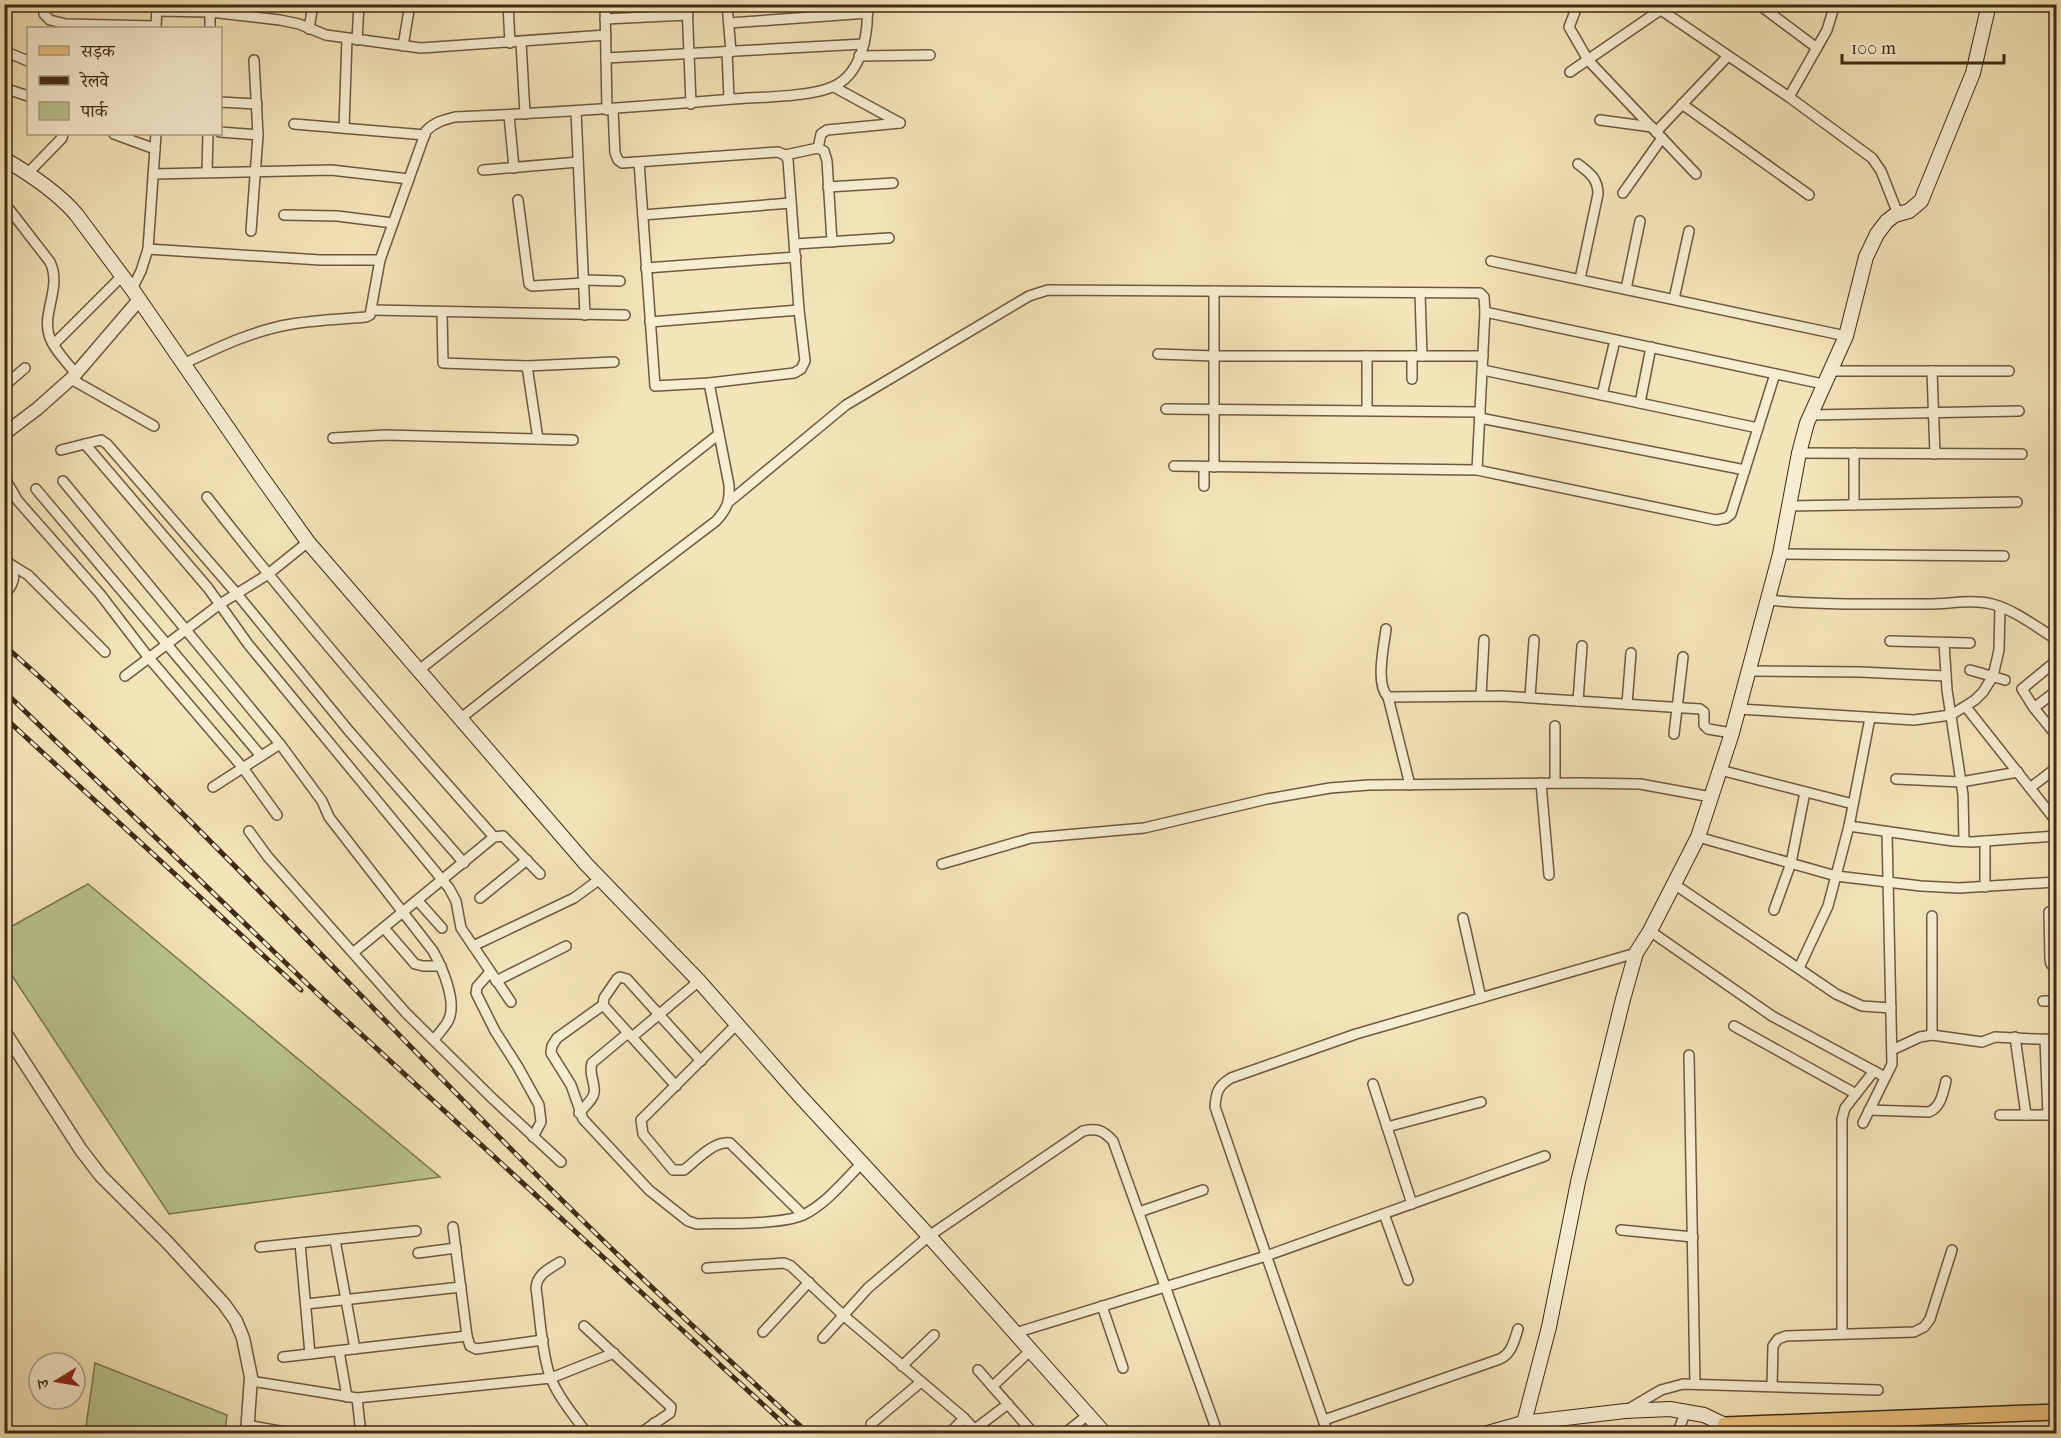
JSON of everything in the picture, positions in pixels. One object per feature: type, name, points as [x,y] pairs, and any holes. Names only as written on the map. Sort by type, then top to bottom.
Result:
[{"type":"main road","points":[[1522,1428],[1550,1327],[1578,1182],[1636,953],[1650,931],[1698,837],[1720,770],[1739,709],[1780,554],[1799,453],[1811,415],[1846,336],[1866,257],[1877,234],[1887,221],[1898,214],[1909,212],[1922,201],[1972,73],[1989,4]]},
{"type":"main road","points":[[4,159],[28,173],[68,205],[135,294],[308,542],[600,879],[699,981],[1105,1434]]},
{"type":"main road","points":[[1484,1434],[1625,1411],[1670,1408],[1704,1415],[1730,1429],[1806,1422],[2056,1412]]},
{"type":"main road","points":[[1791,1434],[1806,1422]]},
{"type":"street","points":[[43,4],[44,14],[50,20],[66,24],[156,27],[157,8],[210,8],[280,20],[326,35],[403,46],[445,48],[606,36]]},
{"type":"street","points":[[309,28],[313,4]]},
{"type":"street","points":[[357,40],[359,4]]},
{"type":"street","points":[[403,46],[410,4]]},
{"type":"street","points":[[508,4],[510,43]]},
{"type":"street","points":[[605,4],[610,110],[615,153],[618,160],[622,163],[778,152],[788,160],[805,362],[801,369],[794,373],[709,386],[655,386],[639,162]]},
{"type":"street","points":[[687,4],[691,104]]},
{"type":"street","points":[[727,4],[729,99]]},
{"type":"street","points":[[1578,4],[1569,27],[1588,60],[1696,174]]},
{"type":"street","points":[[1758,4],[1816,48]]},
{"type":"street","points":[[1789,97],[1827,30],[1835,4]]},
{"type":"street","points":[[1570,72],[1665,7],[1728,56],[1789,97],[1872,158],[1881,171],[1898,214]]},
{"type":"street","points":[[210,8],[210,27]]},
{"type":"street","points":[[183,364],[223,345],[274,328],[370,315],[380,260],[425,135],[433,124],[455,117],[691,104],[813,92],[834,87],[854,70],[864,44],[867,9],[729,23]]},
{"type":"street","points":[[605,19],[688,15]]},
{"type":"street","points":[[344,128],[347,38]]},
{"type":"street","points":[[521,42],[525,114]]},
{"type":"street","points":[[606,58],[864,44]]},
{"type":"street","points":[[4,51],[27,61]]},
{"type":"street","points":[[859,56],[930,56]]},
{"type":"street","points":[[1623,193],[1657,132],[1728,56]]},
{"type":"street","points":[[251,231],[258,135],[254,60]]},
{"type":"street","points":[[818,148],[821,134],[827,130],[900,123],[834,87]]},
{"type":"street","points":[[4,88],[27,96]]},
{"type":"street","points":[[222,102],[256,104]]},
{"type":"street","points":[[1682,104],[1809,195]]},
{"type":"street","points":[[576,111],[585,315]]},
{"type":"street","points":[[509,115],[514,168]]},
{"type":"street","points":[[1600,120],[1657,132]]},
{"type":"street","points":[[294,124],[425,135]]},
{"type":"street","points":[[222,132],[258,135]]},
{"type":"street","points":[[28,173],[63,135]]},
{"type":"street","points":[[117,135],[155,149]]},
{"type":"street","points":[[4,434],[38,409],[73,376],[135,294],[148,249],[156,135]]},
{"type":"street","points":[[207,172],[208,135]]},
{"type":"street","points":[[784,155],[818,148],[824,151],[827,161],[832,242]]},
{"type":"street","points":[[483,170],[578,162]]},
{"type":"street","points":[[1578,164],[1593,176],[1598,184],[1598,194],[1580,279]]},
{"type":"street","points":[[153,174],[331,170],[409,179]]},
{"type":"street","points":[[828,187],[893,183]]},
{"type":"street","points":[[518,200],[529,284],[532,286],[620,281]]},
{"type":"street","points":[[643,216],[791,203]]},
{"type":"street","points":[[9,209],[54,270],[49,336],[73,376],[153,426]]},
{"type":"street","points":[[284,215],[337,216],[393,223]]},
{"type":"street","points":[[1626,289],[1640,221]]},
{"type":"street","points":[[1674,299],[1689,231]]},
{"type":"street","points":[[795,244],[889,238]]},
{"type":"street","points":[[148,249],[320,260],[380,260]]},
{"type":"street","points":[[646,268],[796,256]]},
{"type":"street","points":[[1491,261],[1846,336]]},
{"type":"street","points":[[54,344],[122,276]]},
{"type":"street","points":[[461,718],[716,521],[730,501],[846,405],[1029,296],[1048,290],[1480,293],[1484,297],[1485,312],[1477,471]]},
{"type":"street","points":[[1204,486],[1209,467],[1214,408],[1214,291]]},
{"type":"street","points":[[1413,379],[1417,356],[1420,293]]},
{"type":"street","points":[[372,310],[625,315]]},
{"type":"street","points":[[650,322],[799,310]]},
{"type":"street","points":[[442,312],[442,363],[527,366],[614,362]]},
{"type":"street","points":[[1485,312],[1823,384]]},
{"type":"street","points":[[1602,395],[1615,340]]},
{"type":"street","points":[[1640,403],[1651,348]]},
{"type":"street","points":[[1158,354],[1483,356]]},
{"type":"street","points":[[1367,356],[1367,410]]},
{"type":"street","points":[[527,366],[537,439]]},
{"type":"street","points":[[4,386],[25,368]]},
{"type":"street","points":[[1483,370],[1758,428]]},
{"type":"street","points":[[1829,371],[2009,371]]},
{"type":"street","points":[[1932,371],[1935,454]]},
{"type":"street","points":[[1174,466],[1477,471],[1716,520],[1726,518],[1731,514],[1775,374]]},
{"type":"street","points":[[709,386],[729,485],[730,501]]},
{"type":"street","points":[[1166,409],[1367,410],[1480,415],[1745,470]]},
{"type":"street","points":[[1811,415],[2019,411]]},
{"type":"street","points":[[419,670],[719,434]]},
{"type":"street","points":[[333,438],[385,435],[573,440]]},
{"type":"street","points":[[61,450],[101,440],[107,444],[237,594],[349,731],[464,863]]},
{"type":"street","points":[[85,444],[220,604],[248,644],[443,880],[456,901],[461,928],[511,1002]]},
{"type":"street","points":[[1799,453],[2022,454]]},
{"type":"street","points":[[1854,453],[1854,505]]},
{"type":"street","points":[[4,477],[18,501],[100,594],[149,658],[243,768],[277,816]]},
{"type":"street","points":[[63,481],[109,538],[124,552],[185,630],[280,744],[322,801],[329,818],[433,951],[447,984],[451,1012],[449,1020],[434,1040]]},
{"type":"street","points":[[36,489],[261,756]]},
{"type":"street","points":[[207,497],[267,575],[387,717],[494,837]]},
{"type":"street","points":[[1789,506],[2017,502]]},
{"type":"street","points":[[125,676],[220,604],[267,575],[308,542]]},
{"type":"street","points":[[1780,554],[2004,556]]},
{"type":"street","points":[[4,594],[13,578],[6,560]]},
{"type":"street","points":[[6,560],[28,575],[105,652]]},
{"type":"street","points":[[1767,600],[1814,604],[1972,602],[1991,604],[2056,639]]},
{"type":"street","points":[[1739,709],[1914,720],[1951,715],[1966,707],[1983,692],[1993,676],[1999,650],[2000,607]]},
{"type":"street","points":[[1386,629],[1381,683],[1383,692],[1388,697],[1410,785]]},
{"type":"street","points":[[1481,696],[1484,640]]},
{"type":"street","points":[[1530,698],[1534,640]]},
{"type":"street","points":[[1890,641],[1970,643]]},
{"type":"street","points":[[1944,643],[1946,676],[1961,782],[1964,841]]},
{"type":"street","points":[[1578,701],[1582,646]]},
{"type":"street","points":[[1626,704],[1631,653]]},
{"type":"street","points":[[1674,734],[1683,657]]},
{"type":"street","points":[[2056,660],[2022,689],[2056,735]]},
{"type":"street","points":[[1970,670],[2005,680]]},
{"type":"street","points":[[1749,671],[1860,672],[1946,676]]},
{"type":"street","points":[[2034,708],[2056,691]]},
{"type":"street","points":[[1388,697],[1481,696],[1700,709],[1704,712],[1704,725],[1708,729],[1732,733]]},
{"type":"street","points":[[1966,707],[2056,821]]},
{"type":"street","points":[[1799,968],[1828,906],[1849,826],[1870,718]]},
{"type":"street","points":[[1555,726],[1555,783]]},
{"type":"street","points":[[213,787],[280,744]]},
{"type":"street","points":[[2030,788],[2056,768]]},
{"type":"street","points":[[1720,770],[1853,804]]},
{"type":"street","points":[[1896,779],[1961,782],[2018,772]]},
{"type":"street","points":[[1542,783],[1549,874]]},
{"type":"street","points":[[942,864],[1031,838],[1144,828],[1267,799],[1330,788],[1542,783],[1640,784],[1711,797]]},
{"type":"street","points":[[1774,910],[1791,864],[1805,792]]},
{"type":"street","points":[[1849,826],[1964,841],[2056,836]]},
{"type":"street","points":[[249,831],[268,857],[406,1013],[561,1162]]},
{"type":"street","points":[[1863,1123],[1892,1064],[1887,832]]},
{"type":"street","points":[[354,952],[494,837],[503,836],[540,874]]},
{"type":"street","points":[[1698,837],[1836,876],[1949,888],[2056,882]]},
{"type":"street","points":[[1985,841],[1986,887]]},
{"type":"street","points":[[480,898],[527,860]]},
{"type":"street","points":[[472,946],[574,898],[600,879]]},
{"type":"street","points":[[1674,884],[1836,994],[1862,1006],[1891,1008]]},
{"type":"street","points":[[418,901],[442,928]]},
{"type":"street","points":[[2049,912],[2053,934],[2050,960],[2051,964],[2056,967]]},
{"type":"street","points":[[1932,916],[1932,1035]]},
{"type":"street","points":[[1463,918],[1481,998]]},
{"type":"street","points":[[384,928],[415,964],[441,966]]},
{"type":"street","points":[[1650,931],[1772,1016],[1885,1077]]},
{"type":"street","points":[[496,981],[566,946]]},
{"type":"street","points":[[1328,1434],[1215,1107],[1216,1094],[1220,1085],[1231,1078],[1356,1034],[1636,953]]},
{"type":"street","points":[[490,972],[477,987],[476,993],[495,1031],[539,1105],[541,1122],[533,1137]]},
{"type":"street","points":[[701,1061],[624,977],[617,979],[604,998],[603,1005],[557,1038],[551,1053],[571,1085],[582,1119],[649,1190],[688,1221],[697,1224],[776,1220],[803,1215],[829,1196],[862,1163]]},
{"type":"street","points":[[579,1113],[595,1092],[590,1070],[592,1064],[699,981]]},
{"type":"street","points":[[2043,1001],[2056,1001]]},
{"type":"street","points":[[603,1005],[676,1086]]},
{"type":"street","points":[[737,1024],[641,1120],[640,1126],[643,1134],[673,1170],[684,1170],[715,1146],[723,1142],[730,1143],[803,1215]]},
{"type":"street","points":[[1734,1026],[1856,1094]]},
{"type":"street","points":[[4,1031],[81,1150],[101,1176],[168,1243],[224,1304],[236,1321],[243,1338],[250,1381],[247,1430],[296,1434]]},
{"type":"street","points":[[1892,1050],[1920,1037],[1932,1035],[1982,1042],[1995,1037],[2056,1040]]},
{"type":"street","points":[[2015,1037],[2026,1115]]},
{"type":"street","points":[[2000,1115],[2052,1115],[2045,1039]]},
{"type":"street","points":[[1689,1055],[1695,1384]]},
{"type":"street","points":[[1842,1334],[1842,1119],[1845,1108],[1874,1071]]},
{"type":"street","points":[[1869,1110],[1929,1112],[1936,1109],[1946,1081]]},
{"type":"street","points":[[1373,1084],[1412,1204]]},
{"type":"street","points":[[1387,1127],[1481,1102]]},
{"type":"street","points":[[823,1338],[867,1288],[928,1236],[1083,1131],[1095,1129],[1105,1132],[1113,1141],[1218,1434]]},
{"type":"street","points":[[1015,1333],[1266,1256],[1545,1156]]},
{"type":"street","points":[[1139,1212],[1203,1190]]},
{"type":"street","points":[[1384,1214],[1408,1280]]},
{"type":"street","points":[[453,1227],[470,1346],[476,1349],[543,1340]]},
{"type":"street","points":[[1621,1230],[1692,1237]]},
{"type":"street","points":[[260,1247],[416,1231]]},
{"type":"street","points":[[335,1240],[355,1349]]},
{"type":"street","points":[[300,1243],[310,1354]]},
{"type":"street","points":[[418,1253],[456,1248]]},
{"type":"street","points":[[1772,1386],[1773,1346],[1778,1339],[1786,1336],[1914,1332],[1924,1327],[1930,1319],[1952,1250]]},
{"type":"street","points":[[560,1262],[539,1276],[537,1280],[543,1340],[551,1378],[586,1434]]},
{"type":"street","points":[[707,1268],[784,1263],[790,1266],[977,1431],[1008,1404]]},
{"type":"street","points":[[763,1332],[809,1282]]},
{"type":"street","points":[[306,1304],[461,1287]]},
{"type":"street","points":[[1102,1306],[1123,1368]]},
{"type":"street","points":[[584,1326],[671,1407],[670,1413],[639,1434]]},
{"type":"street","points":[[1324,1420],[1500,1359],[1507,1355],[1513,1346],[1518,1329]]},
{"type":"street","points":[[902,1366],[934,1335]]},
{"type":"street","points":[[283,1357],[467,1336]]},
{"type":"street","points":[[339,1350],[347,1397]]},
{"type":"street","points":[[993,1386],[1031,1350]]},
{"type":"street","points":[[250,1381],[357,1398],[551,1378],[614,1353]]},
{"type":"street","points":[[978,1370],[1034,1434]]},
{"type":"street","points":[[872,1424],[921,1382]]},
{"type":"street","points":[[1625,1411],[1661,1390],[1683,1384],[1878,1390]]},
{"type":"street","points":[[357,1398],[361,1434]]},
{"type":"street","points":[[1677,1434],[1686,1411]]},
{"type":"street","points":[[1064,1434],[1089,1414]]},
{"type":"street","points":[[949,1434],[964,1418]]},
{"type":"street","points":[[654,1423],[661,1434]]},
{"type":"green space","points":[[88,884],[440,1177],[169,1214],[5,965],[5,930]]},
{"type":"green space","points":[[95,1363],[227,1415],[225,1433],[85,1433]]},
{"type":"railway","points":[[4,645],[70,705],[197,828],[580,1218],[809,1434]]},
{"type":"railway","points":[[4,691],[323,999],[795,1434]]},
{"type":"railway","points":[[4,717],[301,990]]}]
